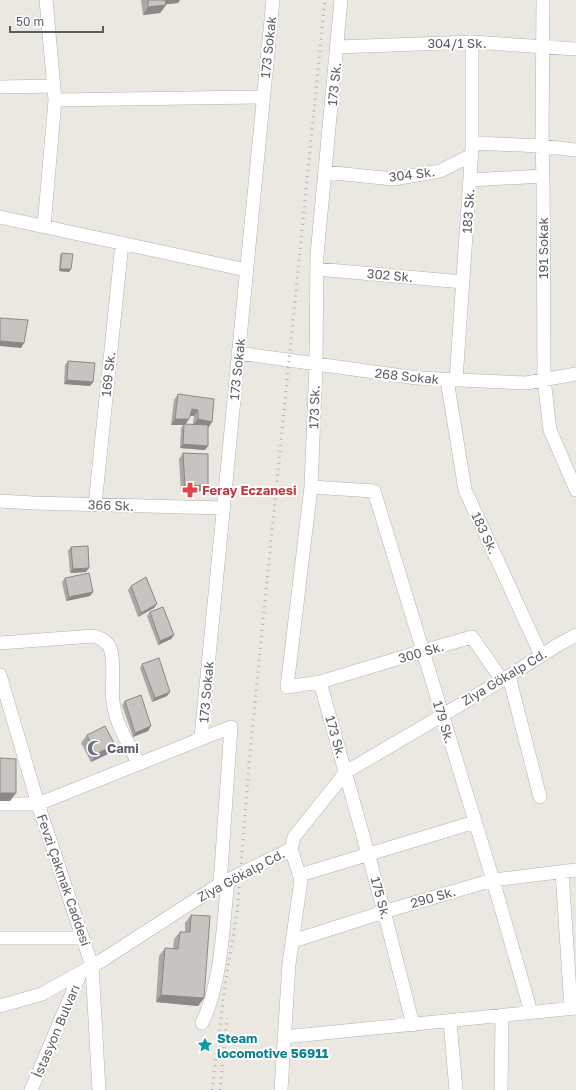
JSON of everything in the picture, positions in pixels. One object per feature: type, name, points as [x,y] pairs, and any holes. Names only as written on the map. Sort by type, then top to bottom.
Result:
[{"type":"street","points":[[44,226],[55,100],[46,0]]},
{"type":"street","name":"173 Sokak","points":[[201,738],[273,0]]},
{"type":"street","name":"173 Sk.","points":[[341,0],[317,256],[316,364],[311,487],[287,687],[320,682],[346,772]]},
{"type":"street","name":"191 Sokak","points":[[543,0],[542,146],[544,379],[550,430],[576,490]]},
{"type":"street","name":"304/1 Sk.","points":[[337,47],[472,42],[576,49]]},
{"type":"street","name":"183 Sk.","points":[[472,42],[472,149],[463,282],[451,380],[465,490],[541,655]]},
{"type":"street","points":[[0,87],[54,86]]},
{"type":"street","points":[[55,100],[263,97]]},
{"type":"street","name":"304 Sk.","points":[[325,172],[393,179],[440,171],[472,149],[542,146],[576,150]]},
{"type":"street","points":[[470,180],[543,176]]},
{"type":"street","points":[[0,217],[246,270]]},
{"type":"street","name":"169 Sk.","points":[[95,505],[122,243]]},
{"type":"street","name":"302 Sk.","points":[[317,270],[463,282]]},
{"type":"street","name":"268 Sokak","points":[[238,353],[417,378],[526,383],[576,374]]},
{"type":"street","name":"179 Sk.","points":[[311,487],[374,491],[441,715],[493,880],[531,1012]]},
{"type":"street","name":"366 Sk.","points":[[0,501],[223,508]]},
{"type":"street","name":"Ziya Gökalp Cd.","points":[[0,1006],[42,994],[87,969],[224,882],[291,848],[294,837],[346,772],[576,635]]},
{"type":"street","points":[[0,643],[93,636],[98,637],[106,643],[111,652],[113,701],[116,720],[138,764]]},
{"type":"street","name":"300 Sk.","points":[[320,682],[472,637],[506,678],[540,797]]},
{"type":"street","name":"Fevzi Çakmak Caddesi","points":[[0,675],[38,804],[83,938],[99,1090]]},
{"type":"street","points":[[0,804],[38,804],[231,727],[219,961],[210,1007],[202,1023]]},
{"type":"street","name":"175 Sk.","points":[[346,772],[413,1024]]},
{"type":"street","points":[[300,876],[475,822]]},
{"type":"street","points":[[281,1090],[289,964],[301,880],[291,848]]},
{"type":"street","name":"290 Sk.","points":[[293,941],[384,911],[493,880],[576,870]]},
{"type":"street","points":[[284,1037],[574,1008],[562,872]]},
{"type":"street","points":[[0,938],[83,938]]},
{"type":"street","name":"İstasyon Bulvarı","points":[[31,1090],[87,969]]},
{"type":"street","points":[[501,1090],[502,1015]]},
{"type":"street","points":[[450,1021],[456,1090]]},
{"type":"building","points":[[148,0],[165,0],[166,5],[148,7]]},
{"type":"building","points":[[62,253],[73,254],[71,269],[60,269]]},
{"type":"building","points":[[0,318],[28,320],[24,343],[0,341]]},
{"type":"building","points":[[68,361],[95,363],[93,382],[67,380]]},
{"type":"building","points":[[178,394],[214,399],[212,422],[198,419],[198,410],[192,409],[189,419],[175,419]]},
{"type":"building","points":[[184,424],[208,425],[208,446],[183,444]]},
{"type":"building","points":[[183,453],[208,454],[208,485],[185,486]]},
{"type":"building","points":[[88,546],[89,568],[73,569],[71,547]]},
{"type":"building","points":[[89,573],[93,592],[69,597],[65,578]]},
{"type":"building","points":[[146,577],[157,604],[141,613],[131,586]]},
{"type":"building","points":[[163,607],[174,635],[160,641],[150,612]]},
{"type":"building","points":[[159,658],[170,692],[155,698],[142,664]]},
{"type":"building","points":[[141,695],[151,726],[135,733],[125,701]]},
{"type":"building","points":[[105,726],[115,745],[96,754],[87,735]]},
{"type":"building","points":[[0,758],[16,759],[16,793],[0,793]]},
{"type":"building","points":[[191,915],[210,916],[204,998],[161,995],[165,948],[178,949],[180,932],[190,932]]},
{"type":"railway","points":[[212,1090],[225,985],[237,913],[251,742],[325,0]]},
{"type":"railway","points":[[220,1090],[227,1018]]},
{"type":"place","name":"Feray Eczanesi","points":[[190,490]]},
{"type":"place","name":"Cami","points":[[95,748]]},
{"type":"place","name":"Steam locomotive 56911","points":[[205,1045]]}]
